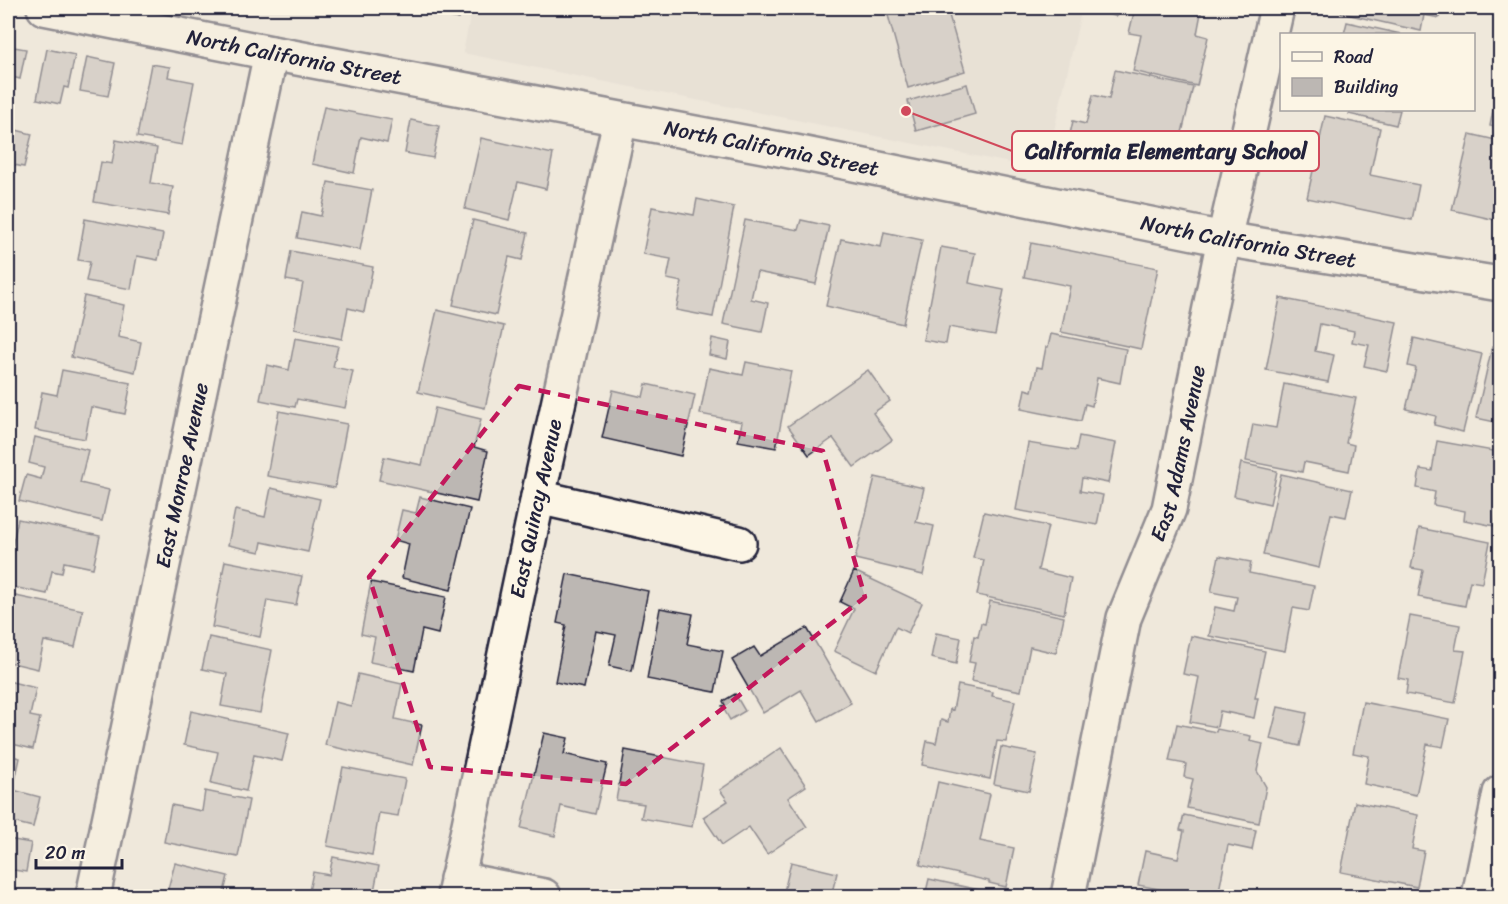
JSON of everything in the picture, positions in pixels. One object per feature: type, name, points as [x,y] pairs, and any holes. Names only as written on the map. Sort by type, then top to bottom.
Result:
[{"type":"street","name":"North California Street","points":[[44,8],[790,151],[1224,239],[1500,284]]},
{"type":"street","name":"East Adams Avenue","points":[[1068,897],[1124,618],[1169,508],[1224,239],[1276,8]]},
{"type":"street","name":"East Monroe Avenue","points":[[93,897],[271,53]]},
{"type":"street","name":"East Quincy Avenue","points":[[455,888],[620,120]]},
{"type":"street","points":[[538,497],[739,543]]},
{"type":"street","points":[[1479,897],[1500,793]]},
{"type":"street","points":[[455,888],[544,897]]},
{"type":"highlighted area","points":[[519,386],[823,451],[865,597],[626,784],[430,767],[369,577]]},
{"type":"shaded area","points":[[472,8],[1082,8],[1045,170],[463,53]]},
{"type":"building","points":[[432,8],[462,8],[459,19],[431,13]]},
{"type":"building","points":[[886,8],[947,8],[965,71],[908,88]]},
{"type":"building","points":[[1085,8],[1118,8],[1116,16]]},
{"type":"building","points":[[1135,8],[1176,8],[1201,13],[1197,34],[1208,37],[1197,86],[1133,71],[1141,35],[1129,33]]},
{"type":"building","points":[[1342,8],[1442,8],[1439,18],[1424,15],[1421,31],[1341,13]]},
{"type":"building","points":[[1347,22],[1396,33],[1344,33]]},
{"type":"building","points":[[8,46],[26,49],[20,79],[8,76]]},
{"type":"building","points":[[47,49],[75,55],[68,88],[64,87],[60,104],[37,99]]},
{"type":"building","points":[[87,57],[115,63],[108,96],[80,91]]},
{"type":"building","points":[[151,64],[170,67],[168,77],[194,82],[182,145],[137,137]]},
{"type":"building","points":[[1115,70],[1193,87],[1174,166],[1117,153],[1114,167],[1065,156],[1073,121],[1086,124],[1093,95],[1109,99]]},
{"type":"building","points":[[1500,74],[1500,128],[1490,126]]},
{"type":"building","points":[[967,84],[975,114],[916,131],[908,101]]},
{"type":"building","points":[[324,107],[392,120],[387,143],[361,137],[354,173],[312,164]]},
{"type":"building","points":[[1350,111],[1400,111],[1396,125],[1349,114]]},
{"type":"building","points":[[1325,116],[1380,128],[1370,175],[1419,185],[1412,220],[1307,198]]},
{"type":"building","points":[[411,120],[439,126],[433,158],[405,153]]},
{"type":"building","points":[[8,128],[32,134],[24,167],[9,164],[8,171]]},
{"type":"building","points":[[1470,134],[1500,141],[1500,221],[1452,210]]},
{"type":"building","points":[[481,138],[553,154],[546,189],[518,182],[509,220],[465,209]]},
{"type":"building","points":[[116,140],[157,148],[151,183],[173,187],[168,215],[94,202],[101,162],[112,164]]},
{"type":"building","points":[[328,182],[372,190],[360,250],[297,238],[302,212],[321,216]]},
{"type":"building","points":[[697,199],[734,207],[713,317],[676,310],[682,282],[667,279],[671,259],[643,254],[652,207],[694,215]]},
{"type":"building","points":[[85,219],[163,234],[158,260],[137,256],[131,289],[86,281],[90,262],[78,260]]},
{"type":"building","points":[[473,220],[528,233],[522,260],[509,257],[496,315],[453,305]]},
{"type":"building","points":[[745,220],[798,230],[801,220],[829,226],[816,284],[757,272],[751,299],[768,303],[762,332],[723,324]]},
{"type":"building","points":[[884,232],[922,240],[903,324],[826,306],[841,239],[881,247]]},
{"type":"building","points":[[1031,243],[1158,268],[1141,349],[1061,332],[1070,286],[1024,277]]},
{"type":"building","points":[[941,247],[975,253],[969,283],[1004,290],[995,335],[949,327],[946,344],[923,340]]},
{"type":"building","points":[[291,251],[373,267],[364,312],[348,308],[342,339],[294,329],[303,283],[286,280]]},
{"type":"building","points":[[84,296],[124,305],[118,337],[141,342],[135,372],[71,357]]},
{"type":"building","points":[[1280,298],[1397,322],[1387,371],[1364,366],[1369,345],[1352,342],[1354,331],[1320,324],[1315,351],[1334,355],[1328,382],[1266,370]]},
{"type":"building","points":[[437,310],[504,326],[485,408],[418,392]]},
{"type":"building","points":[[1051,334],[1126,349],[1120,383],[1097,378],[1092,406],[1085,404],[1081,421],[1021,409],[1025,389],[1032,391],[1037,367],[1042,368]]},
{"type":"building","points":[[295,338],[338,346],[333,367],[353,371],[345,408],[297,399],[295,407],[260,400],[267,365],[289,370]]},
{"type":"building","points":[[712,338],[730,342],[727,359],[709,355]]},
{"type":"building","points":[[1414,338],[1482,354],[1463,432],[1434,425],[1436,416],[1406,409],[1416,368],[1408,366]]},
{"type":"building","points":[[1492,347],[1500,349],[1500,423],[1476,418]]},
{"type":"building","points":[[746,362],[791,371],[776,448],[738,441],[742,422],[700,414],[709,368],[743,375]]},
{"type":"building","points":[[62,370],[131,383],[125,414],[91,407],[85,439],[35,430],[42,392],[57,395]]},
{"type":"building","points":[[868,370],[890,401],[873,413],[892,440],[854,467],[833,438],[809,455],[788,426]]},
{"type":"building","points":[[646,384],[695,395],[681,456],[602,438],[613,390],[643,397]]},
{"type":"building","points":[[1284,384],[1356,398],[1346,443],[1354,445],[1349,471],[1304,462],[1302,472],[1246,461],[1253,424],[1276,428]]},
{"type":"building","points":[[435,408],[481,419],[474,447],[488,451],[477,502],[379,480],[384,457],[422,465]]},
{"type":"building","points":[[279,411],[347,424],[335,488],[267,476]]},
{"type":"building","points":[[1079,436],[1116,443],[1108,483],[1082,478],[1080,491],[1103,495],[1097,525],[1016,510],[1028,443],[1076,451]]},
{"type":"building","points":[[35,437],[88,450],[80,483],[109,490],[102,521],[19,501],[26,475],[41,479],[44,467],[29,463]]},
{"type":"building","points":[[1437,441],[1499,452],[1496,471],[1500,472],[1500,494],[1495,526],[1464,520],[1465,511],[1433,505],[1435,492],[1417,488],[1420,469],[1432,471]]},
{"type":"building","points":[[1241,463],[1277,471],[1270,504],[1234,496]]},
{"type":"building","points":[[1281,474],[1352,490],[1346,517],[1331,514],[1319,568],[1263,555]]},
{"type":"building","points":[[875,477],[924,488],[916,522],[934,526],[923,575],[855,559]]},
{"type":"building","points":[[271,488],[320,499],[308,552],[262,542],[260,552],[228,545],[235,510],[265,517]]},
{"type":"building","points":[[420,497],[470,509],[451,590],[402,578],[409,544],[395,540],[402,510],[416,513]]},
{"type":"building","points":[[984,512],[1048,526],[1038,570],[1071,578],[1064,614],[977,595],[984,560],[973,558]]},
{"type":"building","points":[[18,519],[100,536],[93,568],[64,562],[62,573],[52,571],[47,594],[8,586],[8,567]]},
{"type":"building","points":[[1419,528],[1490,542],[1482,583],[1470,581],[1465,606],[1418,597],[1423,570],[1411,568]]},
{"type":"building","points":[[1219,556],[1251,562],[1249,573],[1314,586],[1309,611],[1293,608],[1285,651],[1209,636],[1215,607],[1234,611],[1237,597],[1211,592]]},
{"type":"building","points":[[225,561],[302,576],[296,605],[267,600],[260,637],[212,627]]},
{"type":"building","points":[[854,571],[922,603],[908,633],[896,627],[876,671],[834,651],[854,609],[840,602]]},
{"type":"building","points":[[567,574],[648,591],[632,671],[609,666],[616,635],[596,631],[584,688],[555,682],[566,625],[557,623]]},
{"type":"building","points":[[371,582],[446,597],[438,634],[422,630],[414,671],[370,662],[375,637],[361,634]]},
{"type":"building","points":[[11,595],[83,610],[75,647],[44,641],[38,669],[8,662],[8,611]]},
{"type":"building","points":[[990,601],[1064,617],[1056,653],[1030,647],[1021,691],[971,681],[975,663],[969,662],[974,636],[978,637],[981,623],[985,624]]},
{"type":"building","points":[[660,608],[693,614],[687,644],[723,651],[715,692],[647,679]]},
{"type":"building","points":[[1410,616],[1460,625],[1455,650],[1465,651],[1455,703],[1406,694],[1408,680],[1398,678]]},
{"type":"building","points":[[807,628],[851,703],[819,721],[801,690],[763,713],[732,660],[754,647],[760,656]]},
{"type":"building","points":[[936,633],[961,638],[956,664],[931,658]]},
{"type":"building","points":[[1191,636],[1265,651],[1255,698],[1258,698],[1254,718],[1220,711],[1217,727],[1190,722],[1199,677],[1183,674]]},
{"type":"building","points":[[209,637],[272,650],[260,713],[221,706],[227,674],[202,669]]},
{"type":"building","points":[[358,674],[402,684],[395,719],[422,725],[413,765],[325,745],[335,702],[351,706]]},
{"type":"building","points":[[8,681],[36,688],[30,716],[40,718],[33,749],[8,743]]},
{"type":"building","points":[[958,685],[993,692],[992,696],[1015,701],[1006,742],[997,741],[990,779],[922,765],[927,741],[936,743],[941,720],[948,722]]},
{"type":"building","points":[[735,694],[745,711],[730,720],[722,706],[725,705],[723,701]]},
{"type":"building","points":[[1363,702],[1449,719],[1443,747],[1427,744],[1416,795],[1364,784],[1369,756],[1353,753]]},
{"type":"building","points":[[1278,707],[1307,713],[1300,746],[1270,739]]},
{"type":"building","points":[[191,711],[289,733],[282,761],[254,755],[246,791],[211,783],[218,752],[184,745]]},
{"type":"building","points":[[1177,724],[1251,736],[1250,741],[1263,744],[1257,771],[1266,787],[1259,823],[1187,808],[1193,779],[1184,777],[1186,764],[1169,761]]},
{"type":"building","points":[[544,733],[568,738],[564,754],[607,764],[595,814],[561,806],[555,836],[521,828]]},
{"type":"building","points":[[1001,747],[1037,754],[1029,791],[994,784]]},
{"type":"building","points":[[781,748],[806,786],[788,798],[807,827],[767,854],[749,827],[722,845],[703,817],[728,801],[720,790]]},
{"type":"building","points":[[625,750],[703,765],[692,827],[641,818],[644,804],[616,800]]},
{"type":"building","points":[[8,755],[20,758],[13,790],[40,797],[33,827],[8,821]]},
{"type":"building","points":[[343,767],[405,779],[398,816],[379,813],[372,855],[327,846]]},
{"type":"building","points":[[938,782],[990,794],[980,841],[1014,848],[1006,887],[920,865]]},
{"type":"building","points":[[205,791],[249,800],[238,857],[164,842],[171,805],[202,811]]},
{"type":"building","points":[[1355,802],[1418,815],[1412,849],[1424,851],[1417,887],[1341,872]]},
{"type":"building","points":[[1184,815],[1256,830],[1252,850],[1228,845],[1218,896],[1193,896],[1138,885],[1145,851],[1178,858],[1184,831],[1180,830]]},
{"type":"building","points":[[8,839],[31,843],[26,872],[8,869]]},
{"type":"building","points":[[333,857],[379,866],[373,896],[308,896],[313,872],[329,875]]},
{"type":"building","points":[[791,862],[837,873],[831,896],[783,896]]},
{"type":"building","points":[[175,863],[228,876],[223,896],[166,896]]},
{"type":"building","points":[[929,879],[970,888],[1007,896],[925,896]]},
{"type":"building","points":[[1137,893],[1155,896],[1137,896]]},
{"type":"place","name":"California Elementary School","points":[[906,111]]}]
